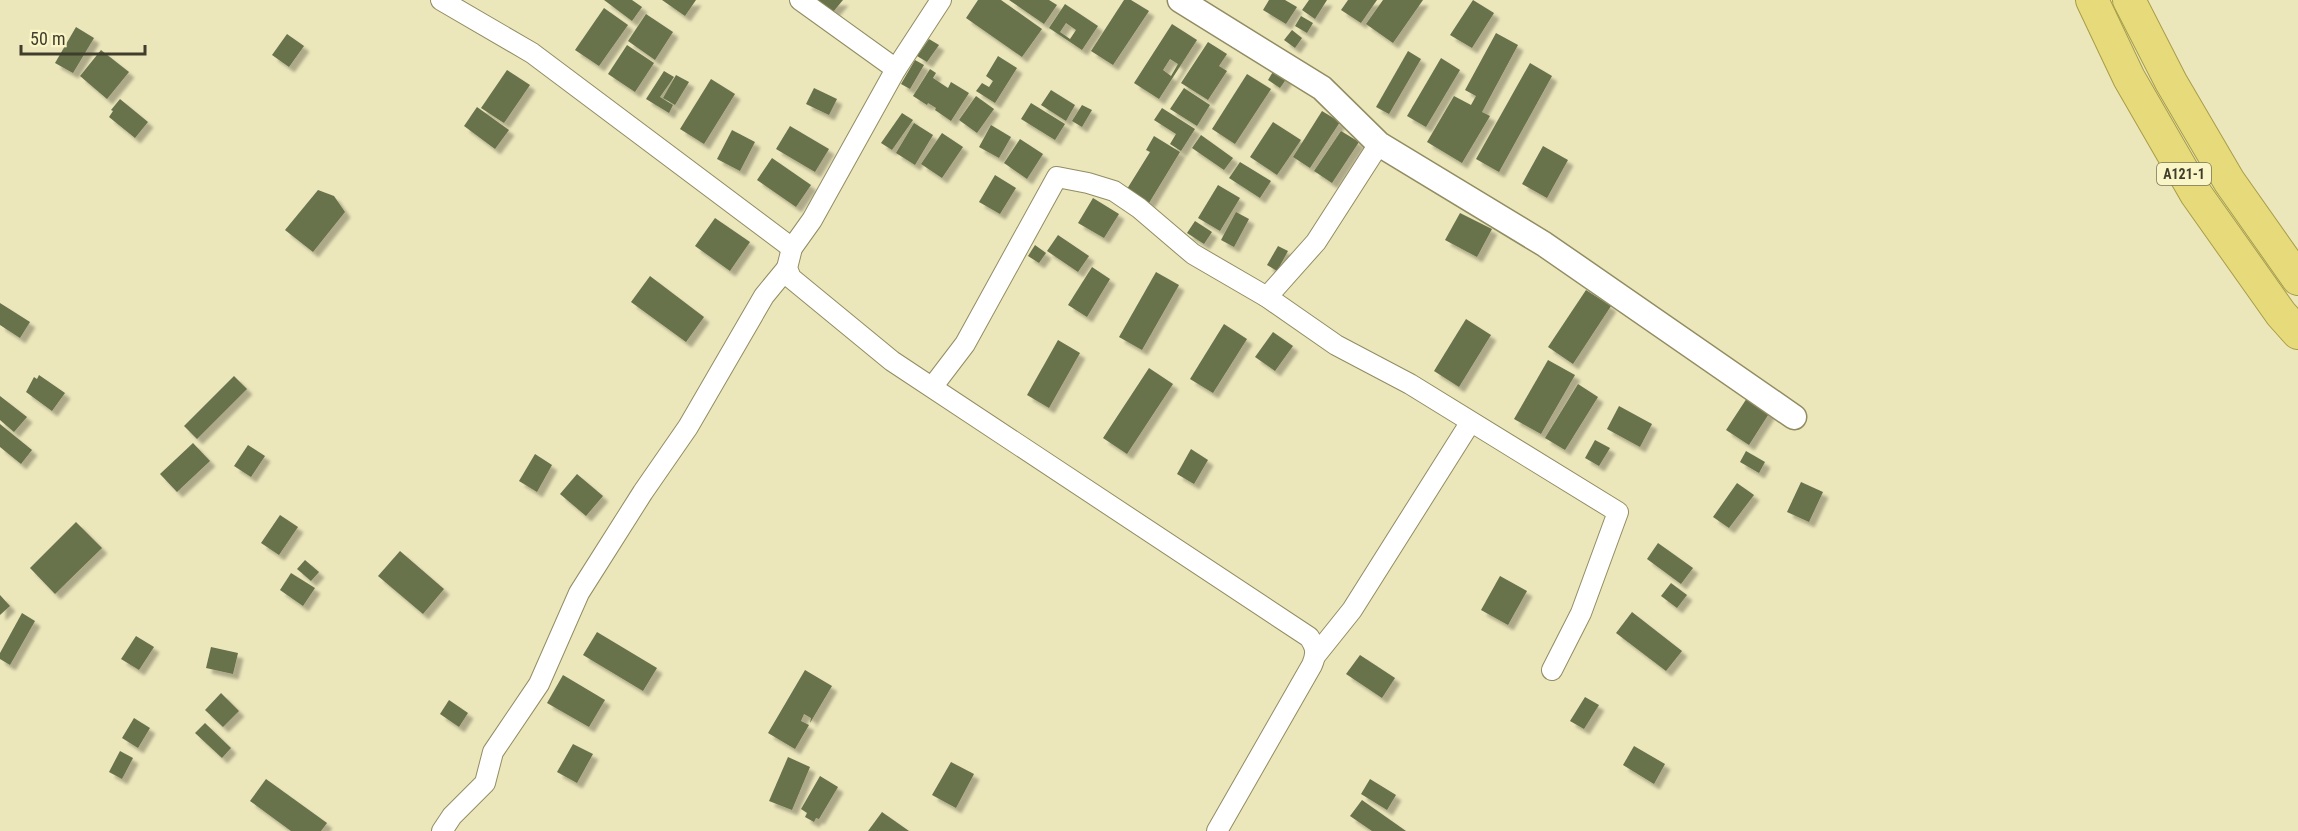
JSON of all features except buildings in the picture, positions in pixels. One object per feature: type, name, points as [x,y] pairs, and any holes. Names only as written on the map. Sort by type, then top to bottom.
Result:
[{"type":"highway","name":"A121-1","points":[[2092,0],[2129,78],[2196,194],[2281,314],[2298,333]]},
{"type":"highway","name":"A121-1","points":[[2129,0],[2170,82],[2229,181],[2298,279]]},
{"type":"street","points":[[441,0],[532,53],[792,248]]},
{"type":"street","points":[[800,0],[896,69]]},
{"type":"street","points":[[442,831],[452,816],[485,783],[493,752],[539,684],[579,593],[636,501],[688,427],[764,296],[787,268],[792,248],[812,220],[896,69],[941,0]]},
{"type":"street","points":[[1180,0],[1202,7],[1322,88],[1380,144],[1544,244],[1794,417]]},
{"type":"street","points":[[1267,297],[1316,242],[1380,144]]},
{"type":"street","points":[[933,386],[965,344],[1057,177],[1114,191],[1139,208],[1193,254],[1267,297],[1336,345],[1410,384],[1618,512],[1581,613],[1552,670]]},
{"type":"street","points":[[787,268],[791,278],[883,353],[1309,637],[1315,645],[1316,655]]},
{"type":"street","points":[[1217,831],[1307,675],[1316,655],[1352,610],[1470,423]]}]
